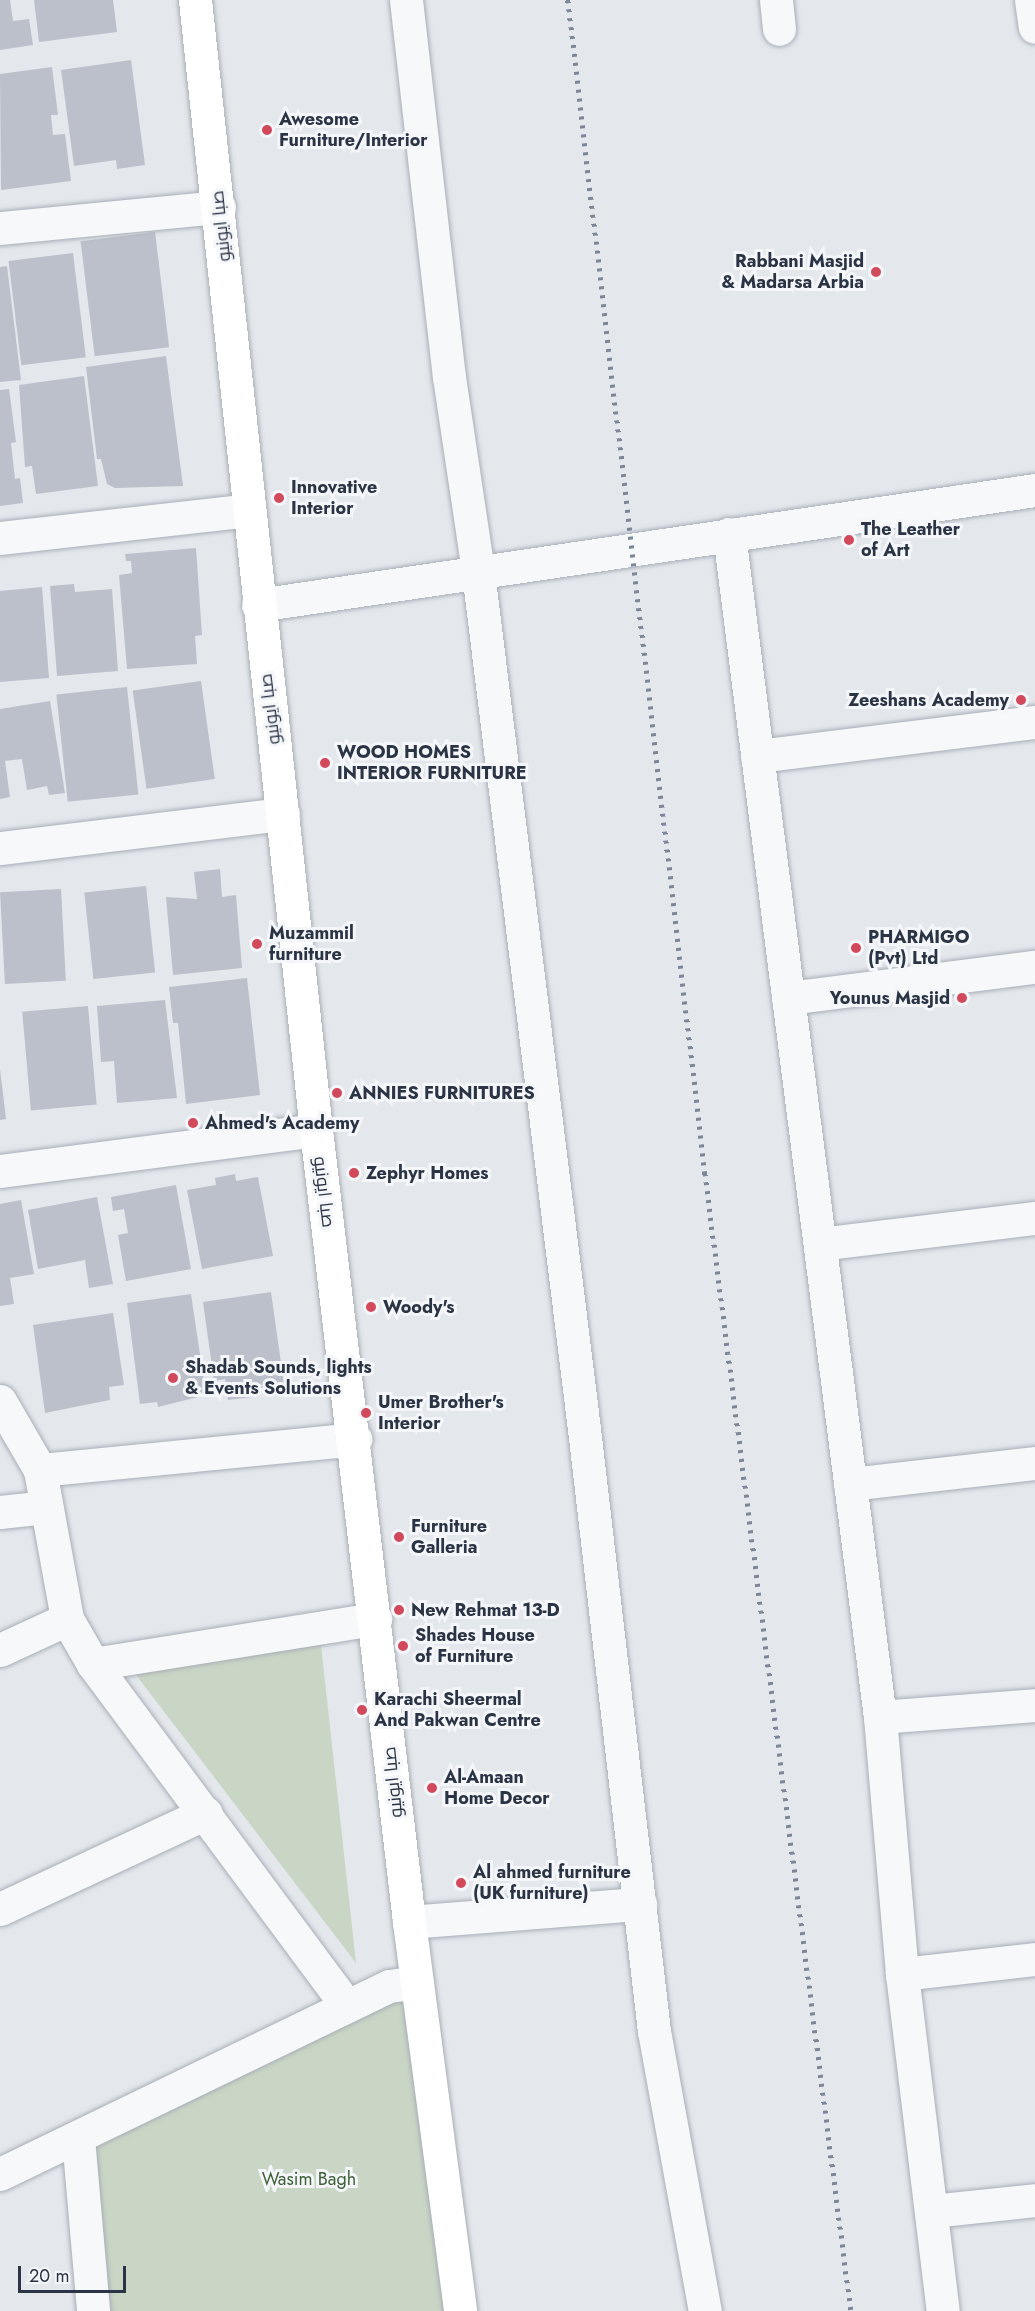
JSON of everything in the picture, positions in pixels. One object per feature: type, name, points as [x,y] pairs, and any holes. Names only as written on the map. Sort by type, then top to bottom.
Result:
[{"type":"main road","name":"صبا ایونیو","points":[[195,0],[219,207],[248,510],[316,1130],[355,1439],[408,1922],[460,2311]]},
{"type":"street","points":[[406,0],[449,377],[478,572],[654,2031],[705,2311]]},
{"type":"street","points":[[1031,0],[1035,27]]},
{"type":"street","points":[[0,228],[219,207]]},
{"type":"street","points":[[258,605],[1035,490]]},
{"type":"street","points":[[0,538],[248,510]]},
{"type":"street","points":[[729,534],[880,1717],[902,1974],[943,2311]]},
{"type":"street","points":[[757,756],[1035,722]]},
{"type":"street","points":[[0,848],[283,814]]},
{"type":"street","points":[[788,998],[1035,967]]},
{"type":"street","points":[[0,1171],[316,1130]]},
{"type":"street","points":[[820,1245],[1035,1218]]},
{"type":"street","points":[[0,1401],[40,1470],[67,1620],[93,1664],[206,1813],[347,2007]]},
{"type":"street","points":[[40,1470],[355,1439]]},
{"type":"street","points":[[850,1484],[1035,1463]]},
{"type":"street","points":[[0,1512],[46,1507]]},
{"type":"street","points":[[0,1650],[67,1620]]},
{"type":"street","points":[[93,1664],[375,1620]]},
{"type":"street","points":[[880,1717],[1035,1705]]},
{"type":"street","points":[[0,1909],[206,1813]]},
{"type":"street","points":[[408,1922],[640,1904]]},
{"type":"street","points":[[902,1974],[1035,1959]]},
{"type":"street","points":[[0,2174],[389,1986],[417,1982]]},
{"type":"street","points":[[78,2138],[93,2311]]},
{"type":"street","points":[[931,2211],[1035,2200]]},
{"type":"green space","points":[[320,1636],[356,1963],[130,1667]]},
{"type":"green space","name":"Wasim Bagh","points":[[417,1982],[460,2311],[96,2311],[78,2138]]},
{"type":"building","points":[[0,0],[10,0],[13,21],[29,19],[33,45],[0,50]]},
{"type":"building","points":[[34,0],[113,0],[117,32],[39,42]]},
{"type":"building","points":[[131,60],[145,165],[117,169],[116,160],[74,166],[61,70]]},
{"type":"building","points":[[52,67],[58,115],[51,115],[53,135],[65,134],[71,181],[1,190],[0,74]]},
{"type":"building","points":[[155,232],[169,347],[95,356],[81,241]]},
{"type":"building","points":[[73,253],[86,357],[21,365],[8,261]]},
{"type":"building","points":[[7,266],[21,380],[0,382],[0,267]]},
{"type":"building","points":[[166,356],[183,486],[115,488],[107,484],[101,459],[97,459],[86,367]]},
{"type":"building","points":[[84,376],[98,486],[36,494],[32,466],[25,467],[19,385]]},
{"type":"building","points":[[9,389],[16,442],[11,443],[15,479],[20,478],[23,503],[0,506],[0,390]]},
{"type":"building","points":[[196,548],[202,635],[195,636],[197,664],[127,669],[119,575],[132,573],[131,561],[126,561],[125,554]]},
{"type":"building","points":[[74,584],[75,592],[112,589],[118,671],[57,676],[50,586]]},
{"type":"building","points":[[42,587],[49,678],[0,682],[0,591]]},
{"type":"building","points":[[201,681],[215,779],[146,789],[133,691]]},
{"type":"building","points":[[127,687],[138,794],[68,802],[56,694]]},
{"type":"building","points":[[50,701],[65,793],[49,795],[47,786],[27,790],[22,759],[5,761],[10,797],[0,799],[0,709]]},
{"type":"building","points":[[220,869],[222,897],[236,895],[242,968],[173,975],[166,897],[197,899],[194,872]]},
{"type":"building","points":[[146,886],[155,973],[93,979],[84,892]]},
{"type":"building","points":[[61,889],[66,981],[5,984],[0,892]]},
{"type":"building","points":[[247,978],[260,1095],[186,1104],[178,1023],[173,1023],[169,987]]},
{"type":"building","points":[[165,1000],[177,1098],[117,1103],[114,1061],[101,1062],[97,1006]]},
{"type":"building","points":[[88,1006],[97,1105],[31,1110],[22,1012]]},
{"type":"building","points":[[0,1069],[6,1119],[0,1120]]},
{"type":"building","points":[[235,1174],[236,1181],[258,1177],[273,1256],[202,1269],[187,1190],[216,1185],[215,1178]]},
{"type":"building","points":[[176,1185],[191,1269],[126,1281],[118,1235],[128,1233],[124,1209],[113,1211],[111,1197]]},
{"type":"building","points":[[97,1197],[113,1284],[89,1288],[85,1260],[38,1269],[28,1210]]},
{"type":"building","points":[[21,1200],[34,1274],[10,1278],[14,1304],[0,1306],[0,1204]]},
{"type":"building","points":[[271,1292],[284,1384],[259,1388],[259,1396],[228,1400],[225,1379],[214,1381],[203,1302]]},
{"type":"building","points":[[191,1294],[206,1395],[158,1407],[157,1402],[140,1404],[127,1303]]},
{"type":"building","points":[[113,1313],[124,1385],[109,1387],[110,1400],[45,1413],[33,1325]]},
{"type":"railway","points":[[568,0],[705,1173],[851,2311]]},
{"type":"place","name":"Awesome Furniture/Interior","points":[[267,130]]},
{"type":"place","name":"Rabbani Masjid & Madarsa Arbia","points":[[876,272]]},
{"type":"place","name":"Innovative Interior","points":[[279,498]]},
{"type":"place","name":"The Leather of Art","points":[[849,540]]},
{"type":"place","name":"Zeeshans Academy","points":[[1021,700]]},
{"type":"place","name":"WOOD HOMES INTERIOR FURNITURE","points":[[325,763]]},
{"type":"place","name":"Muzammil furniture","points":[[257,944]]},
{"type":"place","name":"PHARMIGO (Pvt) Ltd","points":[[856,948]]},
{"type":"place","name":"Younus Masjid","points":[[962,998]]},
{"type":"place","name":"ANNIES FURNITURES","points":[[337,1093]]},
{"type":"place","name":"Ahmed's Academy","points":[[193,1123]]},
{"type":"place","name":"Zephyr Homes","points":[[354,1173]]},
{"type":"place","name":"Woody's","points":[[371,1307]]},
{"type":"place","name":"Shadab Sounds, lights & Events Solutions","points":[[173,1378]]},
{"type":"place","name":"Umer Brother's Interior","points":[[366,1413]]},
{"type":"place","name":"Furniture Galleria","points":[[399,1537]]},
{"type":"place","name":"New Rehmat 13-D","points":[[399,1610]]},
{"type":"place","name":"Shades House of Furniture","points":[[403,1646]]},
{"type":"place","name":"Karachi Sheermal And Pakwan Centre","points":[[362,1710]]},
{"type":"place","name":"Al-Amaan Home Decor","points":[[432,1788]]},
{"type":"place","name":"Al ahmed furniture (UK furniture)","points":[[461,1883]]}]
